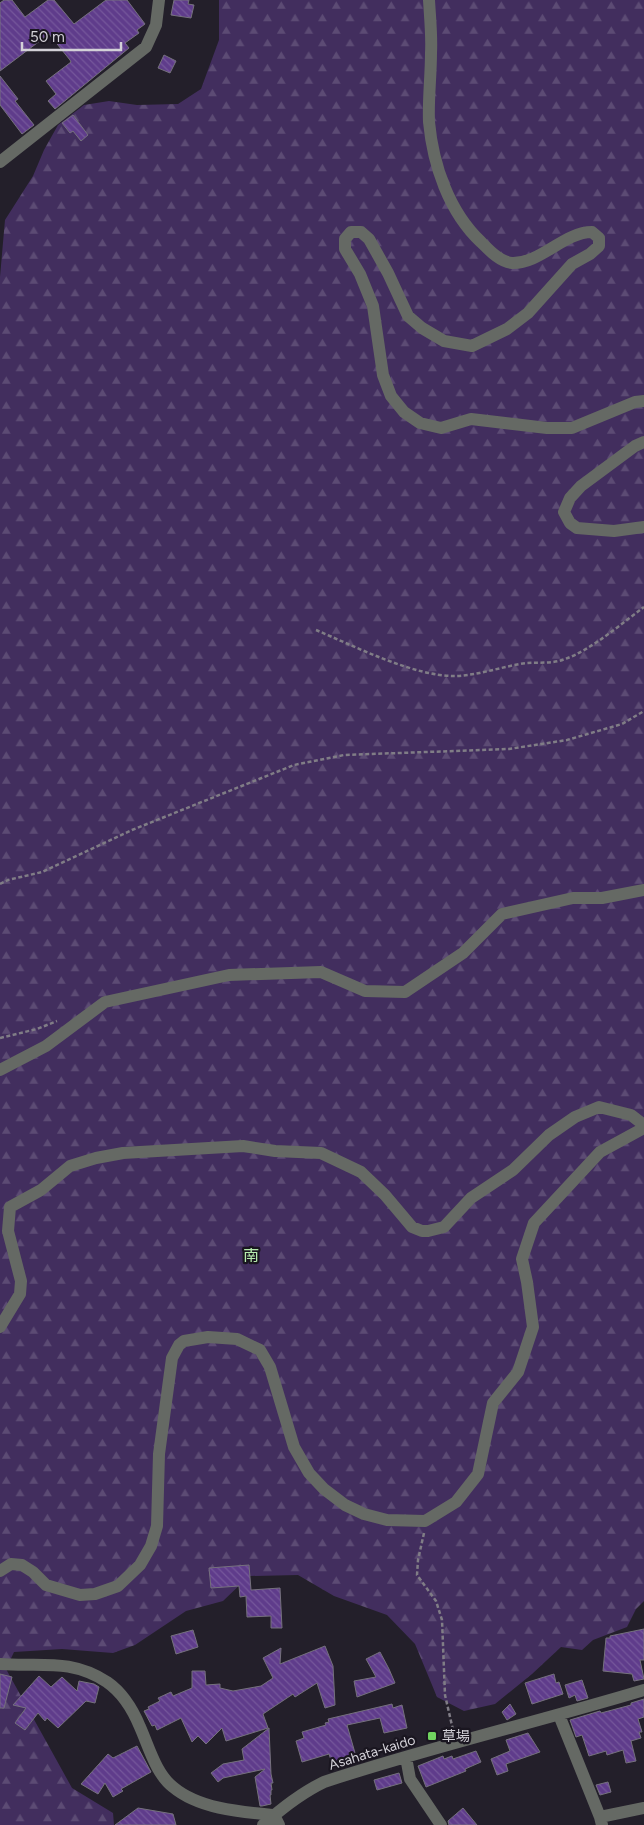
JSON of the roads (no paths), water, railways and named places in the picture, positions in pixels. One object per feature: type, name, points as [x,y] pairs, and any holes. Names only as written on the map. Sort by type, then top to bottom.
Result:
[{"type":"street","points":[[0,162],[146,47],[156,25],[159,0]]},
{"type":"street","points":[[429,0],[432,52],[429,120],[432,148],[439,174],[453,204],[469,231],[496,256],[510,263],[525,262],[582,232],[592,232],[599,238],[599,246],[590,254],[572,264],[528,313],[507,330],[472,346],[444,341],[422,328],[408,316],[388,273],[369,239],[360,232],[351,232],[345,239],[345,248],[360,274],[373,306],[383,375],[391,396],[404,412],[420,423],[441,428],[471,418],[547,428],[572,428],[635,402],[644,401]]},
{"type":"street","points":[[644,442],[635,446],[581,486],[570,498],[564,512],[570,523],[577,528],[614,531],[644,527]]},
{"type":"street","points":[[0,1070],[46,1046],[105,1002],[229,975],[247,974],[321,972],[365,991],[405,992],[463,953],[502,914],[573,898],[602,898],[644,890]]},
{"type":"street","points":[[0,1327],[20,1294],[21,1281],[8,1231],[10,1208],[41,1190],[70,1166],[96,1158],[124,1153],[243,1146],[275,1151],[321,1153],[361,1172],[385,1195],[412,1227],[428,1231],[444,1227],[471,1198],[514,1170],[549,1135],[574,1117],[599,1107],[631,1115],[644,1127],[600,1152],[534,1224],[522,1259],[533,1327],[518,1372],[493,1403],[478,1474],[456,1502],[425,1521],[387,1520],[364,1514],[346,1505],[324,1489],[309,1473],[294,1447],[270,1367],[260,1350],[236,1339],[208,1337],[184,1341],[179,1345],[172,1358],[159,1454],[157,1526],[151,1546],[140,1566],[118,1586],[95,1594],[80,1595],[46,1585],[33,1572],[22,1565],[11,1564],[0,1571]]},
{"type":"street","points":[[0,1664],[52,1664],[77,1668],[108,1682],[122,1695],[134,1713],[158,1769],[172,1787],[211,1806],[276,1820]]},
{"type":"street","name":"Asahata-kaido","points":[[264,1825],[276,1820],[306,1791],[324,1782],[456,1741],[559,1716],[644,1690]]},
{"type":"street","points":[[559,1716],[601,1821],[644,1808]]},
{"type":"street","points":[[406,1758],[410,1779],[441,1825]]},
{"type":"place","name":"草場","points":[[432,1736]]},
{"type":"district","name":"南","points":[[251,1255]]}]
